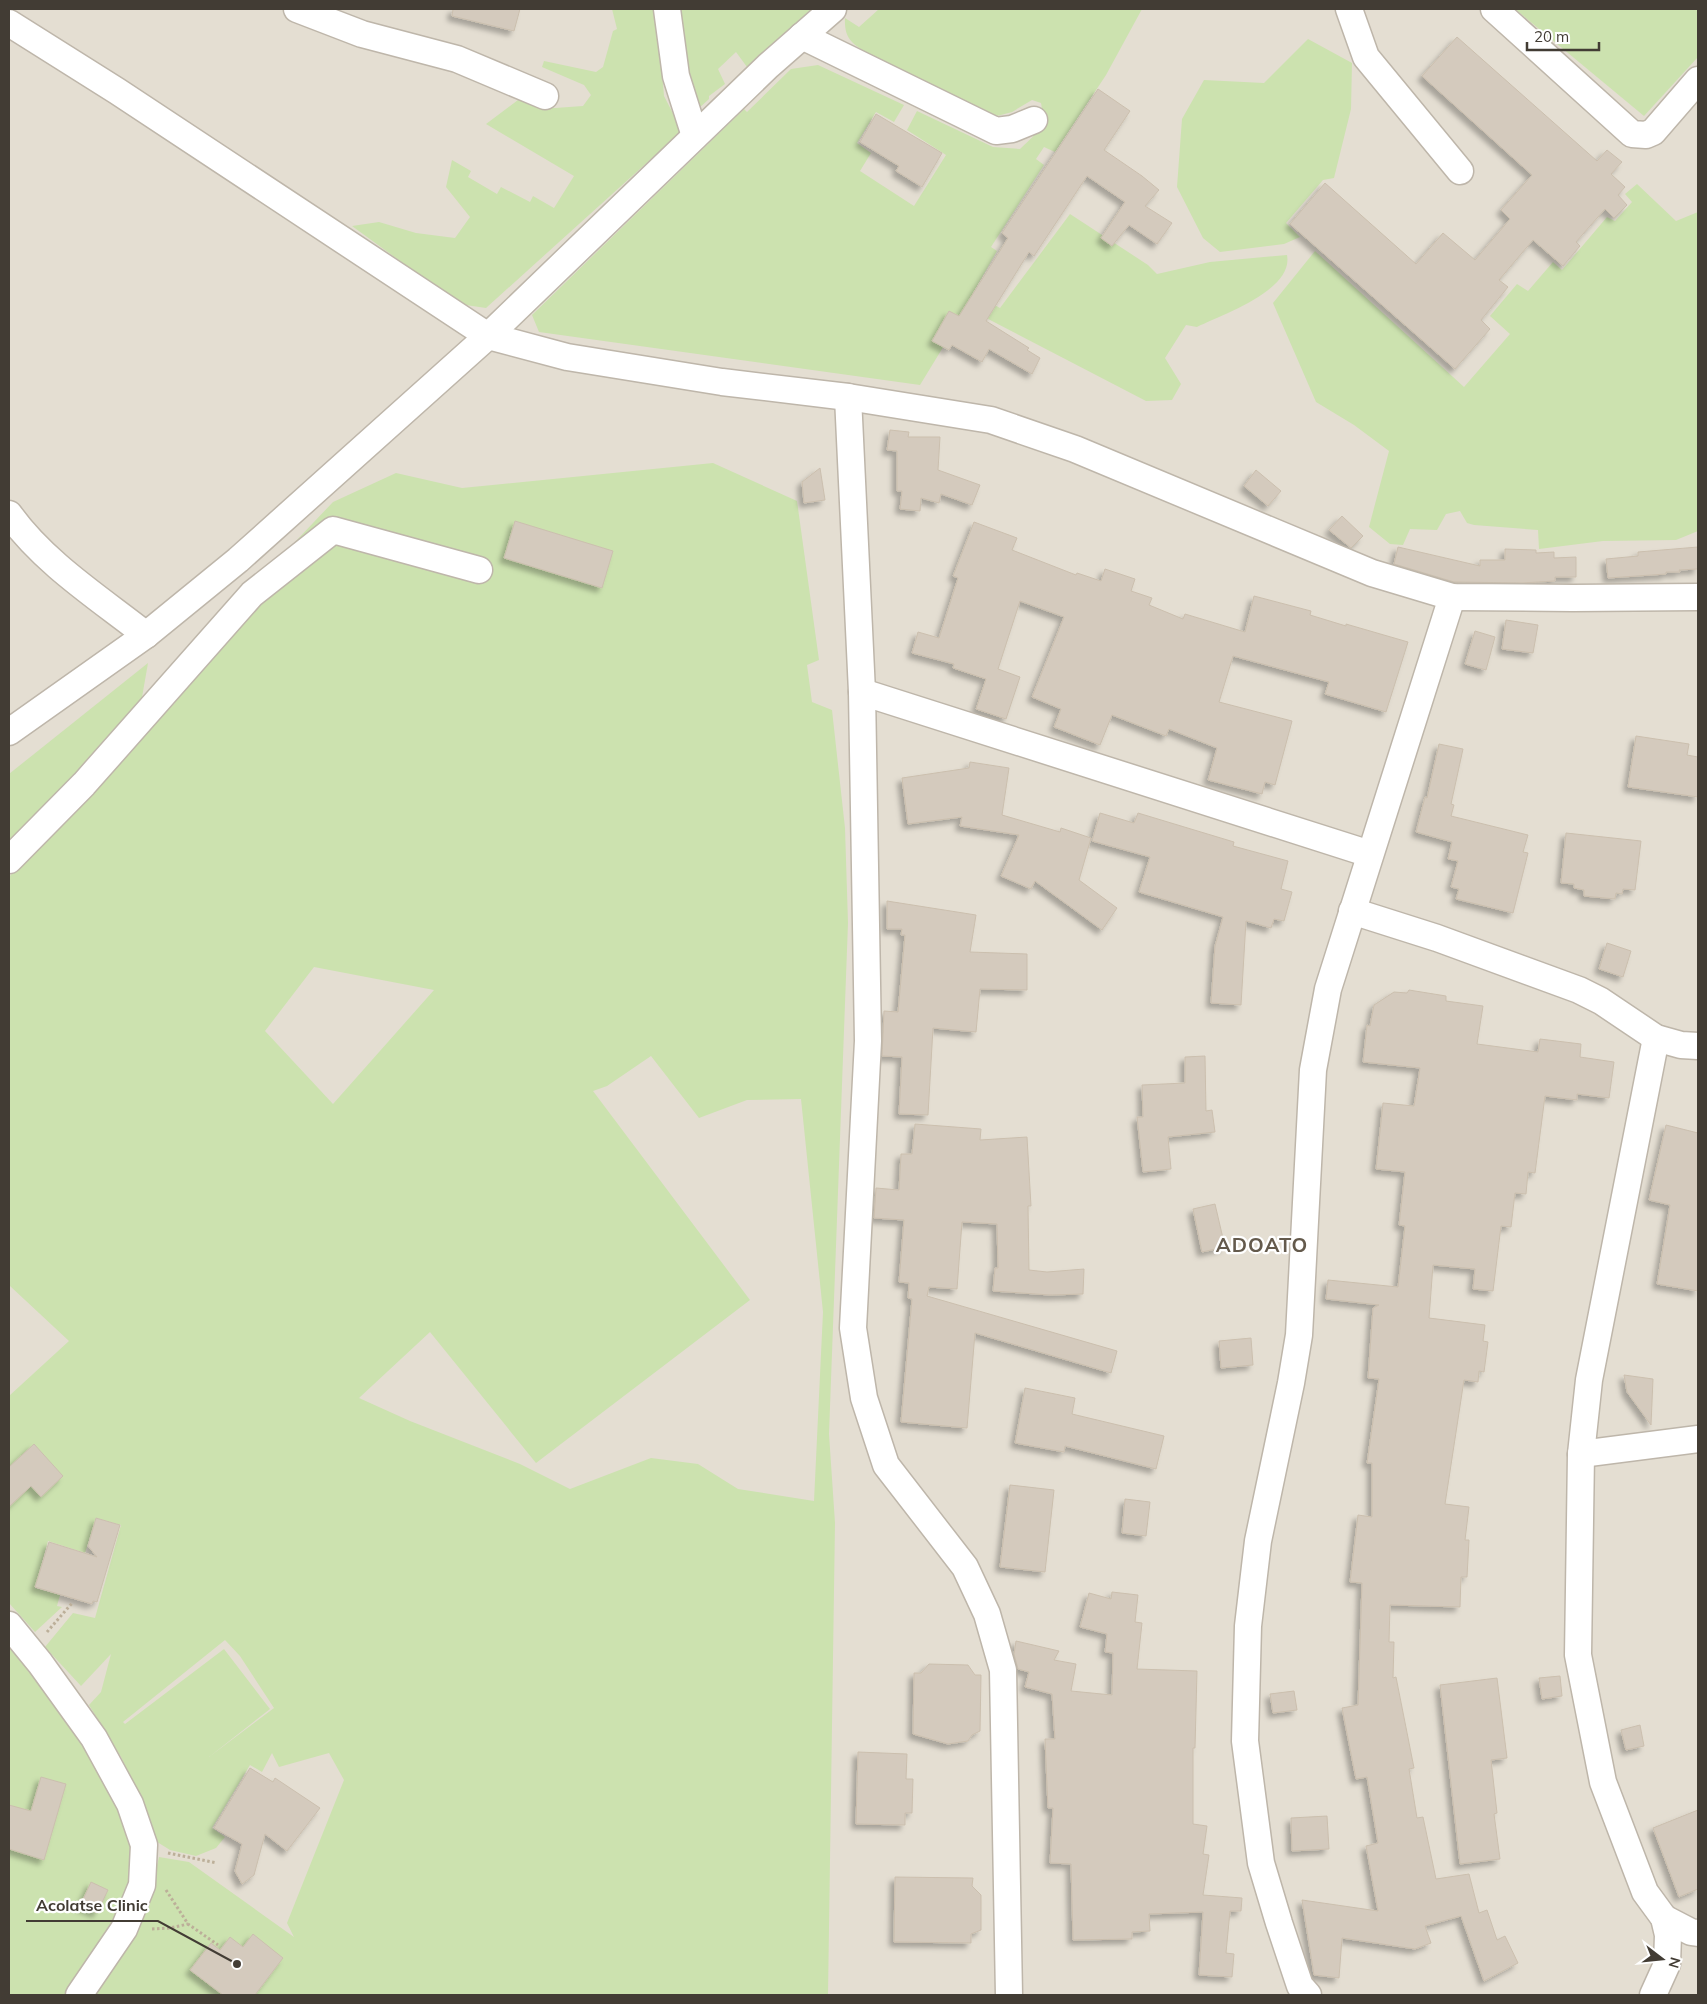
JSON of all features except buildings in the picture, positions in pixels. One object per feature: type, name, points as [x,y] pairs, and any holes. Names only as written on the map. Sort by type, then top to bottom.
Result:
[{"type":"street","points":[[298,9],[362,34],[457,59],[545,96]]},
{"type":"street","points":[[666,9],[676,76],[695,136]]},
{"type":"street","points":[[9,732],[146,635],[238,560],[488,336],[768,66],[833,9]]},
{"type":"street","points":[[1349,9],[1366,58],[1460,171]]},
{"type":"street","points":[[1494,9],[1632,134],[1646,135],[1653,132],[1698,80]]},
{"type":"street","points":[[9,23],[117,91],[488,336],[568,357],[722,382],[848,398],[991,420],[1075,449],[1372,573],[1452,596],[1573,598],[1698,597]]},
{"type":"street","points":[[802,36],[996,131],[1012,129],[1034,120]]},
{"type":"street","points":[[848,398],[862,692],[868,1041],[853,1328],[864,1398],[886,1465],[965,1567],[987,1614],[1003,1670],[1009,1995]]},
{"type":"street","points":[[9,514],[20,530],[42,553],[146,635]]},
{"type":"street","points":[[9,860],[84,784],[252,594],[333,530],[479,570]]},
{"type":"street","points":[[1308,1995],[1300,1986],[1262,1863],[1245,1741],[1248,1626],[1258,1541],[1299,1336],[1313,1070],[1328,989],[1452,596]]},
{"type":"street","points":[[862,692],[1370,854]]},
{"type":"street","points":[[1352,911],[1437,938],[1579,990],[1601,1001],[1656,1038],[1681,1045],[1698,1046]]},
{"type":"street","points":[[1653,1995],[1667,1964],[1668,1935],[1664,1918],[1645,1892],[1603,1782],[1578,1654],[1581,1454],[1588,1380],[1656,1038]]},
{"type":"street","points":[[1581,1454],[1698,1439]]},
{"type":"street","points":[[9,1626],[30,1651],[94,1738],[130,1804],[144,1845],[142,1885],[124,1929],[79,1995]]},
{"type":"street","points":[[1664,1918],[1692,1932],[1698,1933]]},
{"type":"path","points":[[30,1651],[73,1602]]},
{"type":"path","points":[[144,1845],[180,1857],[217,1863]]},
{"type":"path","points":[[143,1872],[158,1881],[171,1896],[188,1924],[218,1945]]},
{"type":"path","points":[[124,1929],[170,1928],[188,1924]]},
{"type":"shaded area","points":[[9,9],[1698,9],[1698,1995],[9,1995]]},
{"type":"green space","points":[[612,9],[657,9],[664,96],[682,131],[486,308],[459,304],[352,226],[379,222],[416,233],[455,238],[470,217],[446,187],[452,160],[471,171],[468,177],[497,194],[501,187],[530,202],[533,196],[554,208],[574,176],[486,124],[518,100],[555,108],[583,106],[591,95],[584,85],[542,67],[544,61],[596,72],[603,67],[613,31],[617,29]]},
{"type":"green space","points":[[669,9],[812,9],[747,67],[736,52],[718,69],[725,84],[709,96],[709,99],[697,110]]},
{"type":"green space","points":[[879,9],[1142,9],[1106,75],[1055,152],[1044,147],[1036,159],[1044,165],[991,247],[997,251],[973,293],[1000,308],[1070,214],[1148,265],[1157,274],[1210,262],[1287,255],[1286,268],[1279,279],[1254,300],[1197,327],[1186,325],[1165,358],[1181,384],[1172,400],[1146,401],[967,308],[920,385],[539,332],[532,315],[744,109],[747,112],[791,69],[818,65],[904,105],[894,122],[876,112],[857,143],[871,153],[860,171],[914,206],[946,155],[907,130],[917,111],[993,147],[1020,149],[1035,134],[1041,124],[1041,103],[1032,100],[1012,112],[997,116],[869,54],[854,44],[846,31],[845,18],[859,27]]},
{"type":"green space","points":[[1515,9],[1698,9],[1698,57],[1644,116]]},
{"type":"green space","points":[[1308,39],[1352,63],[1351,109],[1334,178],[1323,180],[1286,223],[1300,237],[1284,244],[1220,252],[1203,238],[1177,187],[1182,119],[1204,80],[1264,83]]},
{"type":"green space","points":[[1637,184],[1676,221],[1698,212],[1698,531],[1676,540],[1603,541],[1539,549],[1538,530],[1474,525],[1467,523],[1460,511],[1446,514],[1437,530],[1410,529],[1403,545],[1390,544],[1369,527],[1389,451],[1354,425],[1316,402],[1273,303],[1315,251],[1464,387],[1510,334],[1490,316],[1517,284],[1528,291],[1553,262],[1562,270],[1607,217],[1615,221],[1632,202],[1625,194]]},
{"type":"green space","points":[[713,463],[797,501],[819,660],[807,665],[812,702],[832,710],[845,828],[848,923],[829,1434],[835,1523],[828,1995],[94,1995],[155,1874],[159,1857],[189,1862],[294,1937],[287,1923],[344,1780],[329,1753],[279,1767],[272,1753],[262,1772],[250,1765],[212,1828],[225,1837],[216,1848],[196,1856],[170,1850],[154,1840],[141,1797],[121,1757],[89,1705],[101,1692],[111,1654],[81,1686],[45,1647],[73,1613],[95,1618],[121,1525],[96,1518],[85,1553],[48,1541],[35,1588],[60,1595],[57,1606],[62,1607],[35,1632],[9,1603],[9,1396],[69,1341],[9,1287],[9,877],[133,744],[175,703],[174,669],[333,502],[396,473],[462,488]],"holes":[[[314,967],[434,990],[333,1104],[265,1031]],[[651,1056],[699,1118],[747,1100],[801,1099],[823,1312],[814,1501],[738,1489],[698,1464],[651,1458],[570,1489],[520,1464],[410,1421],[359,1398],[430,1332],[536,1463],[750,1300],[593,1091],[607,1086]],[[225,1640],[240,1656],[274,1708],[209,1757],[270,1709],[224,1649],[125,1724],[123,1722]]]},
{"type":"green space","points":[[148,663],[141,703],[9,852],[9,774]]},
{"type":"green space","points":[[9,1641],[88,1742],[114,1795],[129,1837],[134,1864],[124,1902],[94,1954],[66,1995],[9,1995]]},
{"type":"place","name":"Acolatse Clinic","points":[[237,1964]]},
{"type":"district","name":"ADOATO","points":[[1262,1244]]}]
